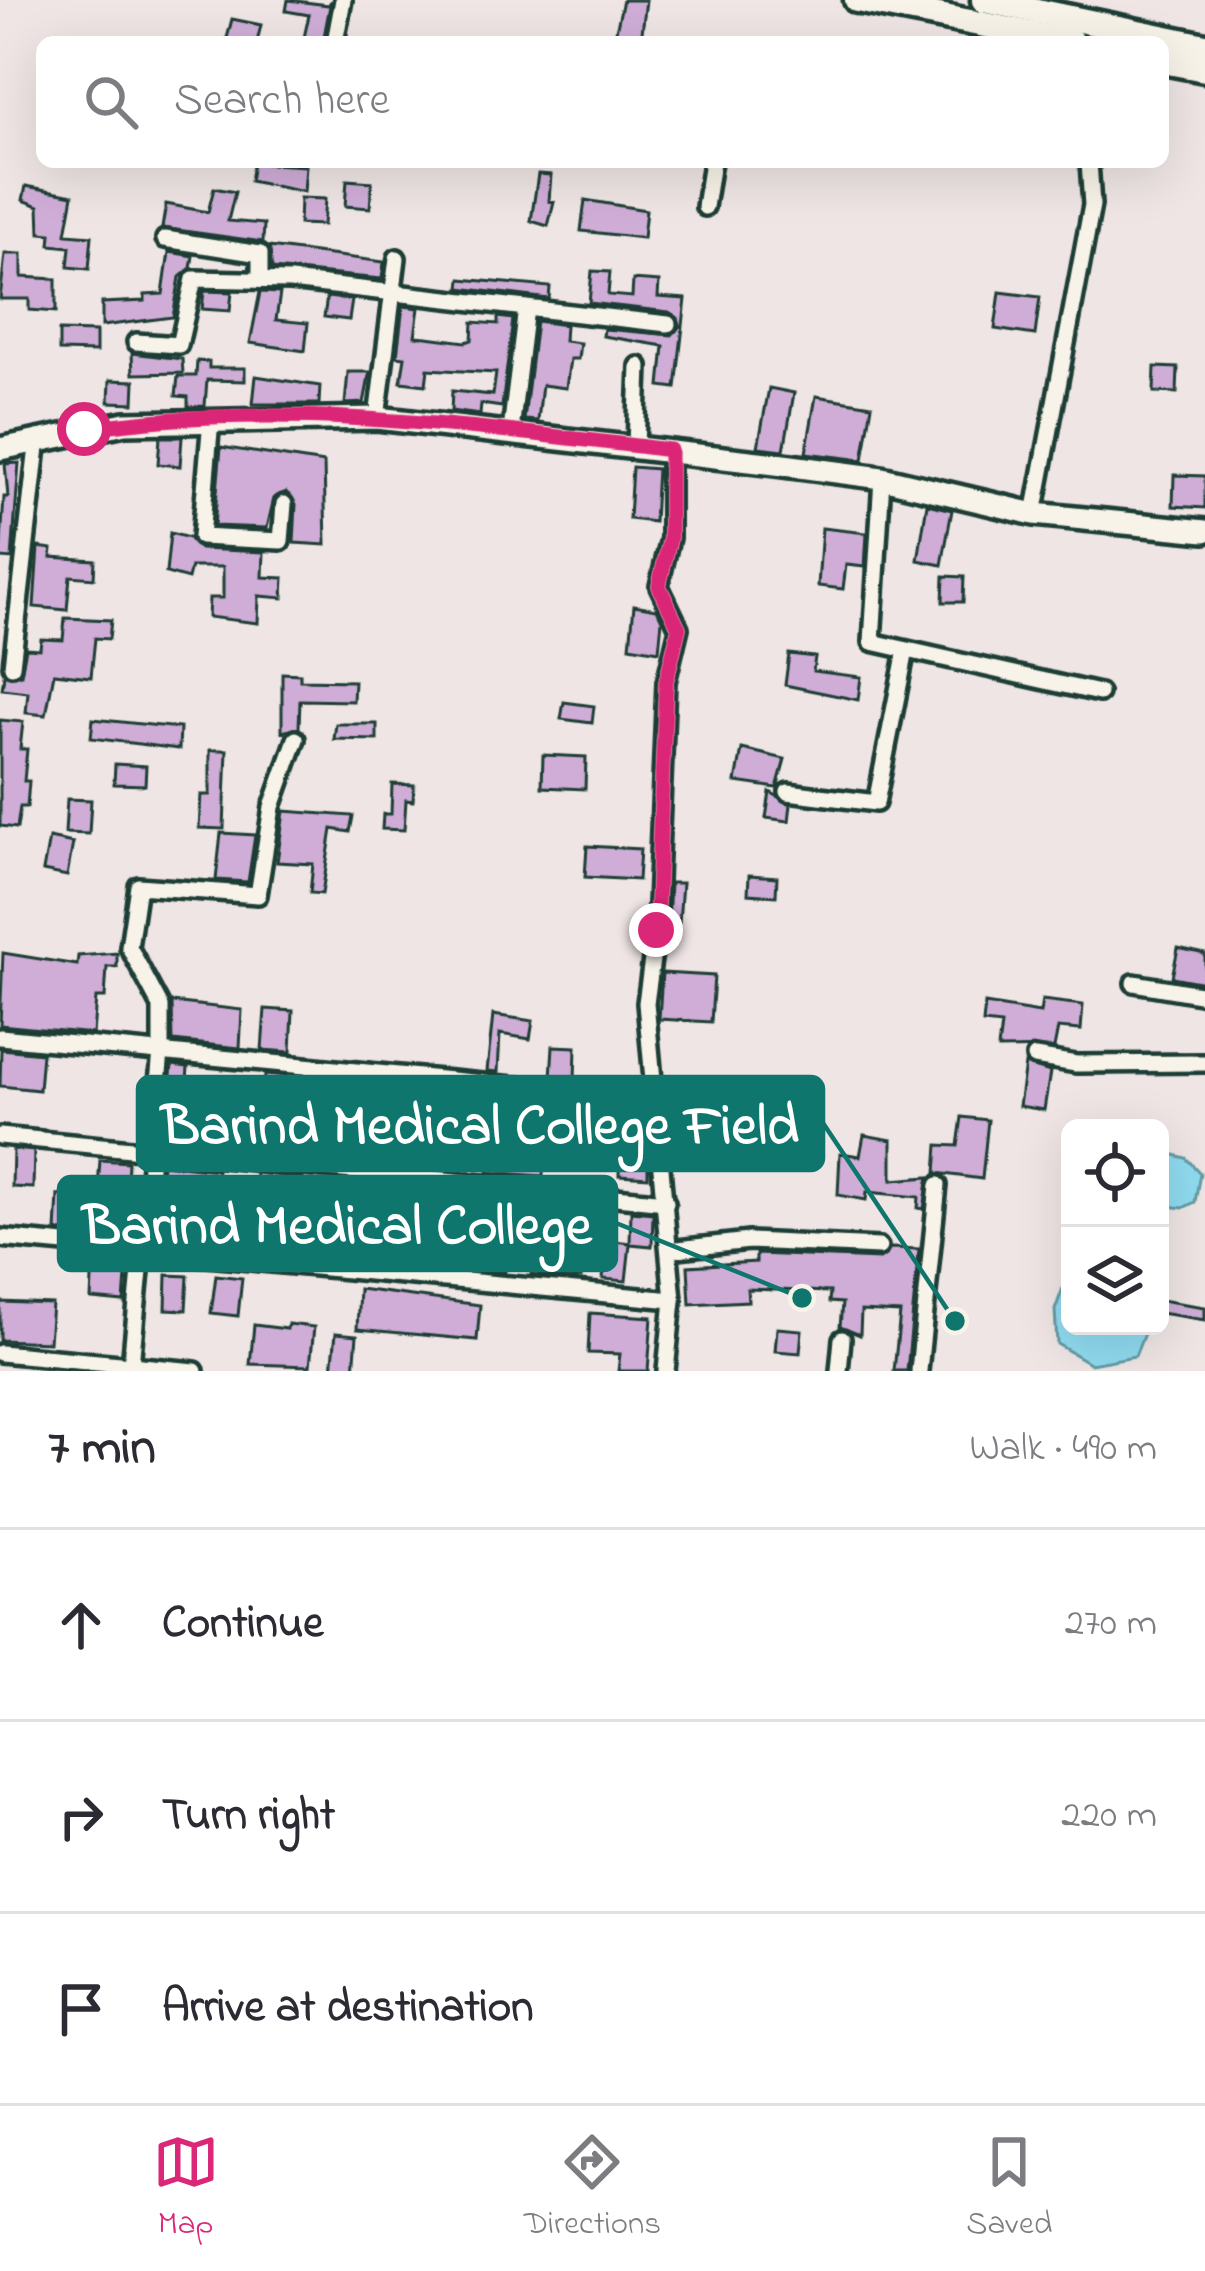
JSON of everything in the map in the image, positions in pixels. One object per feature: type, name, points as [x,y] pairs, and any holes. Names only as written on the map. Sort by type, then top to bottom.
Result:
[{"type":"main road","points":[[857,0],[1080,35]]},
{"type":"main road","points":[[984,0],[1043,5],[1080,35]]},
{"type":"main road","points":[[1169,43],[1205,46]]},
{"type":"main road","points":[[1169,62],[1205,69]]},
{"type":"street","points":[[338,36],[343,0]]},
{"type":"street","points":[[705,207],[711,168]]},
{"type":"street","points":[[1034,514],[1092,206],[1089,168]]},
{"type":"street","points":[[165,239],[260,254],[260,280]]},
{"type":"street","points":[[377,418],[398,258]]},
{"type":"street","points":[[136,342],[179,345],[194,279],[392,291],[668,324]]},
{"type":"street","points":[[511,431],[526,308]]},
{"type":"street","points":[[636,446],[639,366]]},
{"type":"street","points":[[0,449],[125,423],[377,418],[882,478],[1034,514],[1205,531]]},
{"type":"street","points":[[211,419],[201,537],[281,541],[284,504]]},
{"type":"street","points":[[12,666],[38,438]]},
{"type":"street","points":[[666,1371],[673,1300],[646,1003],[656,930],[666,682],[679,628],[659,586],[670,538],[670,450]]},
{"type":"street","points":[[882,478],[872,642],[1099,693]]},
{"type":"street","points":[[788,792],[875,802],[906,650]]},
{"type":"street","points":[[131,1365],[161,1052],[161,1007],[129,947],[138,886],[258,896],[272,807],[296,740]]},
{"type":"street","points":[[1134,983],[1205,995]]},
{"type":"street","points":[[0,1037],[652,1099]]},
{"type":"street","points":[[1036,1057],[1076,1064],[1205,1063]]},
{"type":"street","points":[[0,1136],[666,1202]]},
{"type":"street","points":[[919,1371],[938,1185]]},
{"type":"street","points":[[0,1238],[673,1300]]},
{"type":"street","points":[[669,1250],[749,1241],[879,1247]]},
{"type":"street","points":[[839,1371],[842,1339]]},
{"type":"street","points":[[12,1360],[195,1371]]},
{"type":"water","points":[[1169,1153],[1186,1158],[1200,1173],[1195,1202],[1183,1208],[1169,1206]]},
{"type":"water","points":[[1061,1294],[1061,1335],[1143,1335],[1135,1356],[1091,1364],[1057,1344],[1055,1310]]},
{"type":"building","points":[[288,0],[329,5],[331,0],[324,36],[304,36],[309,15],[286,11]]},
{"type":"building","points":[[623,0],[646,0],[642,36],[615,35]]},
{"type":"building","points":[[232,19],[261,25],[258,36],[228,36]]},
{"type":"building","points":[[252,168],[306,168],[304,192],[250,181]]},
{"type":"building","points":[[538,174],[551,175],[549,201],[554,202],[548,226],[531,221]]},
{"type":"building","points":[[347,180],[372,182],[370,208],[345,206]]},
{"type":"building","points":[[26,186],[73,195],[66,234],[92,236],[89,269],[68,267],[70,247],[50,245],[51,234],[40,233],[39,206],[23,200]]},
{"type":"building","points":[[214,188],[235,192],[228,221],[264,224],[263,242],[162,228],[166,204],[208,212]]},
{"type":"building","points":[[300,198],[325,199],[323,225],[299,224]]},
{"type":"building","points":[[585,200],[646,210],[643,238],[581,231]]},
{"type":"building","points":[[269,247],[384,262],[382,279],[272,269]]},
{"type":"building","points":[[169,252],[193,256],[191,268],[180,277],[173,317],[102,326],[102,303],[145,301],[145,295],[163,294]]},
{"type":"building","points":[[5,254],[22,254],[22,277],[56,279],[56,312],[29,310],[29,299],[0,299]]},
{"type":"building","points":[[592,271],[610,272],[608,295],[632,297],[633,280],[659,282],[658,297],[686,299],[676,388],[660,386],[664,346],[603,336],[604,329],[672,335],[680,326],[678,318],[669,312],[589,303]]},
{"type":"building","points":[[461,279],[550,287],[549,299],[460,288]]},
{"type":"building","points":[[204,291],[232,292],[230,311],[202,309]]},
{"type":"building","points":[[260,292],[280,293],[276,320],[308,323],[305,351],[250,343]]},
{"type":"building","points":[[1000,292],[1040,297],[1035,335],[995,329]]},
{"type":"building","points":[[327,297],[352,300],[349,320],[324,317]]},
{"type":"building","points":[[403,306],[419,308],[415,336],[466,342],[472,340],[473,322],[498,324],[498,317],[513,319],[502,407],[481,404],[480,415],[451,411],[452,391],[493,395],[496,373],[428,369],[426,385],[401,382],[405,357],[397,356]]},
{"type":"building","points":[[536,321],[565,325],[564,341],[580,343],[578,359],[570,359],[566,388],[542,385],[538,421],[524,420]]},
{"type":"building","points":[[59,331],[96,332],[96,352],[59,351]]},
{"type":"building","points":[[132,353],[182,359],[183,373],[133,374]]},
{"type":"building","points":[[197,361],[209,362],[209,368],[245,368],[245,381],[207,380],[205,406],[188,407],[188,397],[176,396],[178,376],[196,376]]},
{"type":"building","points":[[1155,367],[1178,368],[1177,393],[1154,392]]},
{"type":"building","points":[[348,372],[370,372],[364,403],[345,404]]},
{"type":"building","points":[[256,376],[320,386],[319,404],[253,404]]},
{"type":"building","points":[[110,380],[135,381],[134,403],[109,402]]},
{"type":"building","points":[[769,388],[794,393],[784,450],[758,447]]},
{"type":"building","points":[[816,396],[872,405],[863,460],[806,453]]},
{"type":"building","points":[[160,437],[182,437],[180,466],[158,464]]},
{"type":"building","points":[[221,447],[324,463],[326,545],[294,543],[296,504],[286,492],[274,498],[267,528],[214,526]]},
{"type":"building","points":[[19,463],[12,559],[0,558],[4,497],[8,497],[5,464]]},
{"type":"building","points":[[632,467],[657,469],[654,522],[629,519]]},
{"type":"building","points":[[1174,475],[1205,476],[1205,508],[1173,506]]},
{"type":"building","points":[[927,504],[952,510],[942,565],[918,560]]},
{"type":"building","points":[[822,528],[867,533],[865,567],[846,565],[843,589],[818,586]]},
{"type":"building","points":[[170,533],[189,538],[200,549],[264,552],[263,577],[284,578],[283,598],[259,596],[258,623],[208,617],[209,598],[223,598],[223,567],[191,567],[188,579],[166,573]]},
{"type":"building","points":[[38,547],[52,549],[51,557],[95,560],[94,578],[70,576],[67,610],[34,607]]},
{"type":"building","points":[[944,576],[964,577],[963,602],[943,602]]},
{"type":"building","points":[[634,605],[657,609],[662,620],[659,651],[630,646]]},
{"type":"building","points":[[65,618],[111,620],[109,639],[95,638],[91,677],[54,673],[46,715],[26,713],[28,692],[2,689],[4,675],[21,674],[26,648],[40,649],[41,639],[63,640]]},
{"type":"building","points":[[789,654],[815,657],[813,671],[861,677],[858,700],[785,685]]},
{"type":"building","points":[[282,673],[300,674],[300,680],[354,681],[353,701],[300,700],[299,728],[282,732]]},
{"type":"building","points":[[564,702],[594,706],[592,723],[561,719]]},
{"type":"building","points":[[93,719],[180,728],[179,749],[91,738]]},
{"type":"building","points":[[0,720],[23,722],[20,749],[27,749],[24,781],[29,781],[27,807],[20,807],[17,828],[0,826]]},
{"type":"building","points":[[336,724],[377,724],[377,740],[334,739]]},
{"type":"building","points":[[742,749],[785,759],[777,788],[736,782]]},
{"type":"building","points":[[210,750],[227,750],[224,829],[199,828],[201,795],[210,795]]},
{"type":"building","points":[[543,755],[586,757],[585,789],[542,787]]},
{"type":"building","points":[[115,764],[146,766],[145,785],[114,784]]},
{"type":"building","points":[[392,784],[414,785],[413,801],[406,800],[404,830],[382,829],[383,814],[391,814]]},
{"type":"building","points":[[770,792],[791,804],[789,821],[766,818]]},
{"type":"building","points":[[67,799],[91,800],[89,834],[65,833]]},
{"type":"building","points":[[284,811],[353,816],[350,832],[332,829],[322,894],[310,893],[313,864],[277,862]]},
{"type":"building","points":[[221,833],[255,835],[248,882],[216,880]]},
{"type":"building","points":[[49,838],[73,843],[67,876],[43,871]]},
{"type":"building","points":[[587,846],[640,849],[638,880],[585,877]]},
{"type":"building","points":[[749,875],[777,877],[776,896],[748,894]]},
{"type":"building","points":[[670,883],[682,883],[679,923],[668,923]]},
{"type":"building","points":[[1178,948],[1205,954],[1205,983],[1172,977]]},
{"type":"building","points":[[3,953],[77,965],[78,956],[117,953],[117,967],[107,967],[105,998],[96,998],[93,1034],[0,1025]]},
{"type":"building","points":[[662,973],[714,976],[711,1022],[659,1019]]},
{"type":"building","points":[[1042,1000],[1083,1005],[1081,1030],[1058,1028],[1054,1048],[998,1049],[1001,1025],[983,1023],[985,1004],[1040,1013]]},
{"type":"building","points":[[172,1002],[242,1010],[240,1048],[173,1041]]},
{"type":"building","points":[[265,1009],[293,1011],[291,1052],[262,1050]]},
{"type":"building","points":[[493,1015],[533,1021],[530,1039],[500,1034],[498,1072],[487,1071]]},
{"type":"building","points":[[553,1046],[576,1047],[575,1080],[551,1077]]},
{"type":"building","points":[[1,1049],[42,1053],[39,1090],[0,1086]]},
{"type":"building","points":[[1025,1064],[1050,1072],[1044,1110],[1019,1106]]},
{"type":"building","points":[[172,1065],[188,1067],[185,1107],[258,1112],[255,1149],[227,1146],[227,1142],[165,1140]]},
{"type":"building","points":[[265,1074],[286,1076],[283,1108],[263,1107]]},
{"type":"building","points":[[408,1088],[512,1098],[510,1136],[545,1138],[543,1176],[488,1172],[490,1135],[406,1123]]},
{"type":"building","points":[[621,1115],[644,1116],[641,1157],[648,1158],[648,1177],[619,1175]]},
{"type":"building","points":[[962,1117],[988,1120],[982,1179],[936,1173],[938,1145],[958,1146]]},
{"type":"building","points":[[864,1135],[892,1140],[892,1180],[929,1177],[924,1209],[918,1208],[919,1197],[867,1192],[866,1200],[838,1195],[840,1153],[860,1156]]},
{"type":"building","points":[[13,1149],[34,1151],[33,1188],[12,1187]]},
{"type":"building","points":[[100,1160],[128,1162],[126,1203],[97,1202]]},
{"type":"building","points":[[162,1164],[217,1170],[216,1179],[255,1181],[256,1173],[303,1179],[300,1216],[261,1212],[259,1250],[176,1242],[179,1201],[159,1200]]},
{"type":"building","points":[[58,1195],[86,1197],[84,1234],[56,1231]]},
{"type":"building","points":[[631,1211],[653,1213],[652,1246],[630,1244],[626,1281],[603,1279],[607,1240],[630,1243]]},
{"type":"building","points":[[486,1240],[508,1242],[505,1272],[483,1270]]},
{"type":"building","points":[[534,1240],[584,1241],[581,1278],[531,1275]]},
{"type":"building","points":[[891,1248],[919,1249],[907,1371],[894,1371],[900,1313],[861,1311],[860,1335],[840,1327],[842,1303],[829,1302],[830,1292],[747,1289],[748,1301],[690,1304],[688,1266],[756,1262],[756,1254],[880,1259]]},
{"type":"building","points":[[93,1259],[127,1262],[124,1302],[91,1299]]},
{"type":"building","points":[[167,1275],[188,1276],[186,1310],[166,1309]]},
{"type":"building","points":[[216,1275],[242,1278],[238,1316],[211,1313]]},
{"type":"building","points":[[359,1289],[480,1305],[477,1340],[357,1329]]},
{"type":"building","points":[[1169,1301],[1205,1307],[1205,1320],[1169,1314]]},
{"type":"building","points":[[0,1302],[52,1304],[49,1342],[0,1340]]},
{"type":"building","points":[[590,1313],[652,1317],[648,1371],[618,1371],[620,1354],[588,1353]]},
{"type":"building","points":[[288,1324],[314,1327],[310,1366],[250,1364],[254,1325],[287,1329]]},
{"type":"building","points":[[777,1328],[802,1330],[800,1353],[775,1351]]},
{"type":"building","points":[[336,1333],[357,1335],[354,1371],[332,1370]]},
{"type":"place","name":"Barind Medical College","points":[[802,1298]]},
{"type":"place","name":"Barind Medical College Field","points":[[955,1321]]},
{"type":"route","points":[[84,429],[188,418],[377,418],[670,450],[670,538],[659,586],[679,628],[666,682],[656,930]]}]
